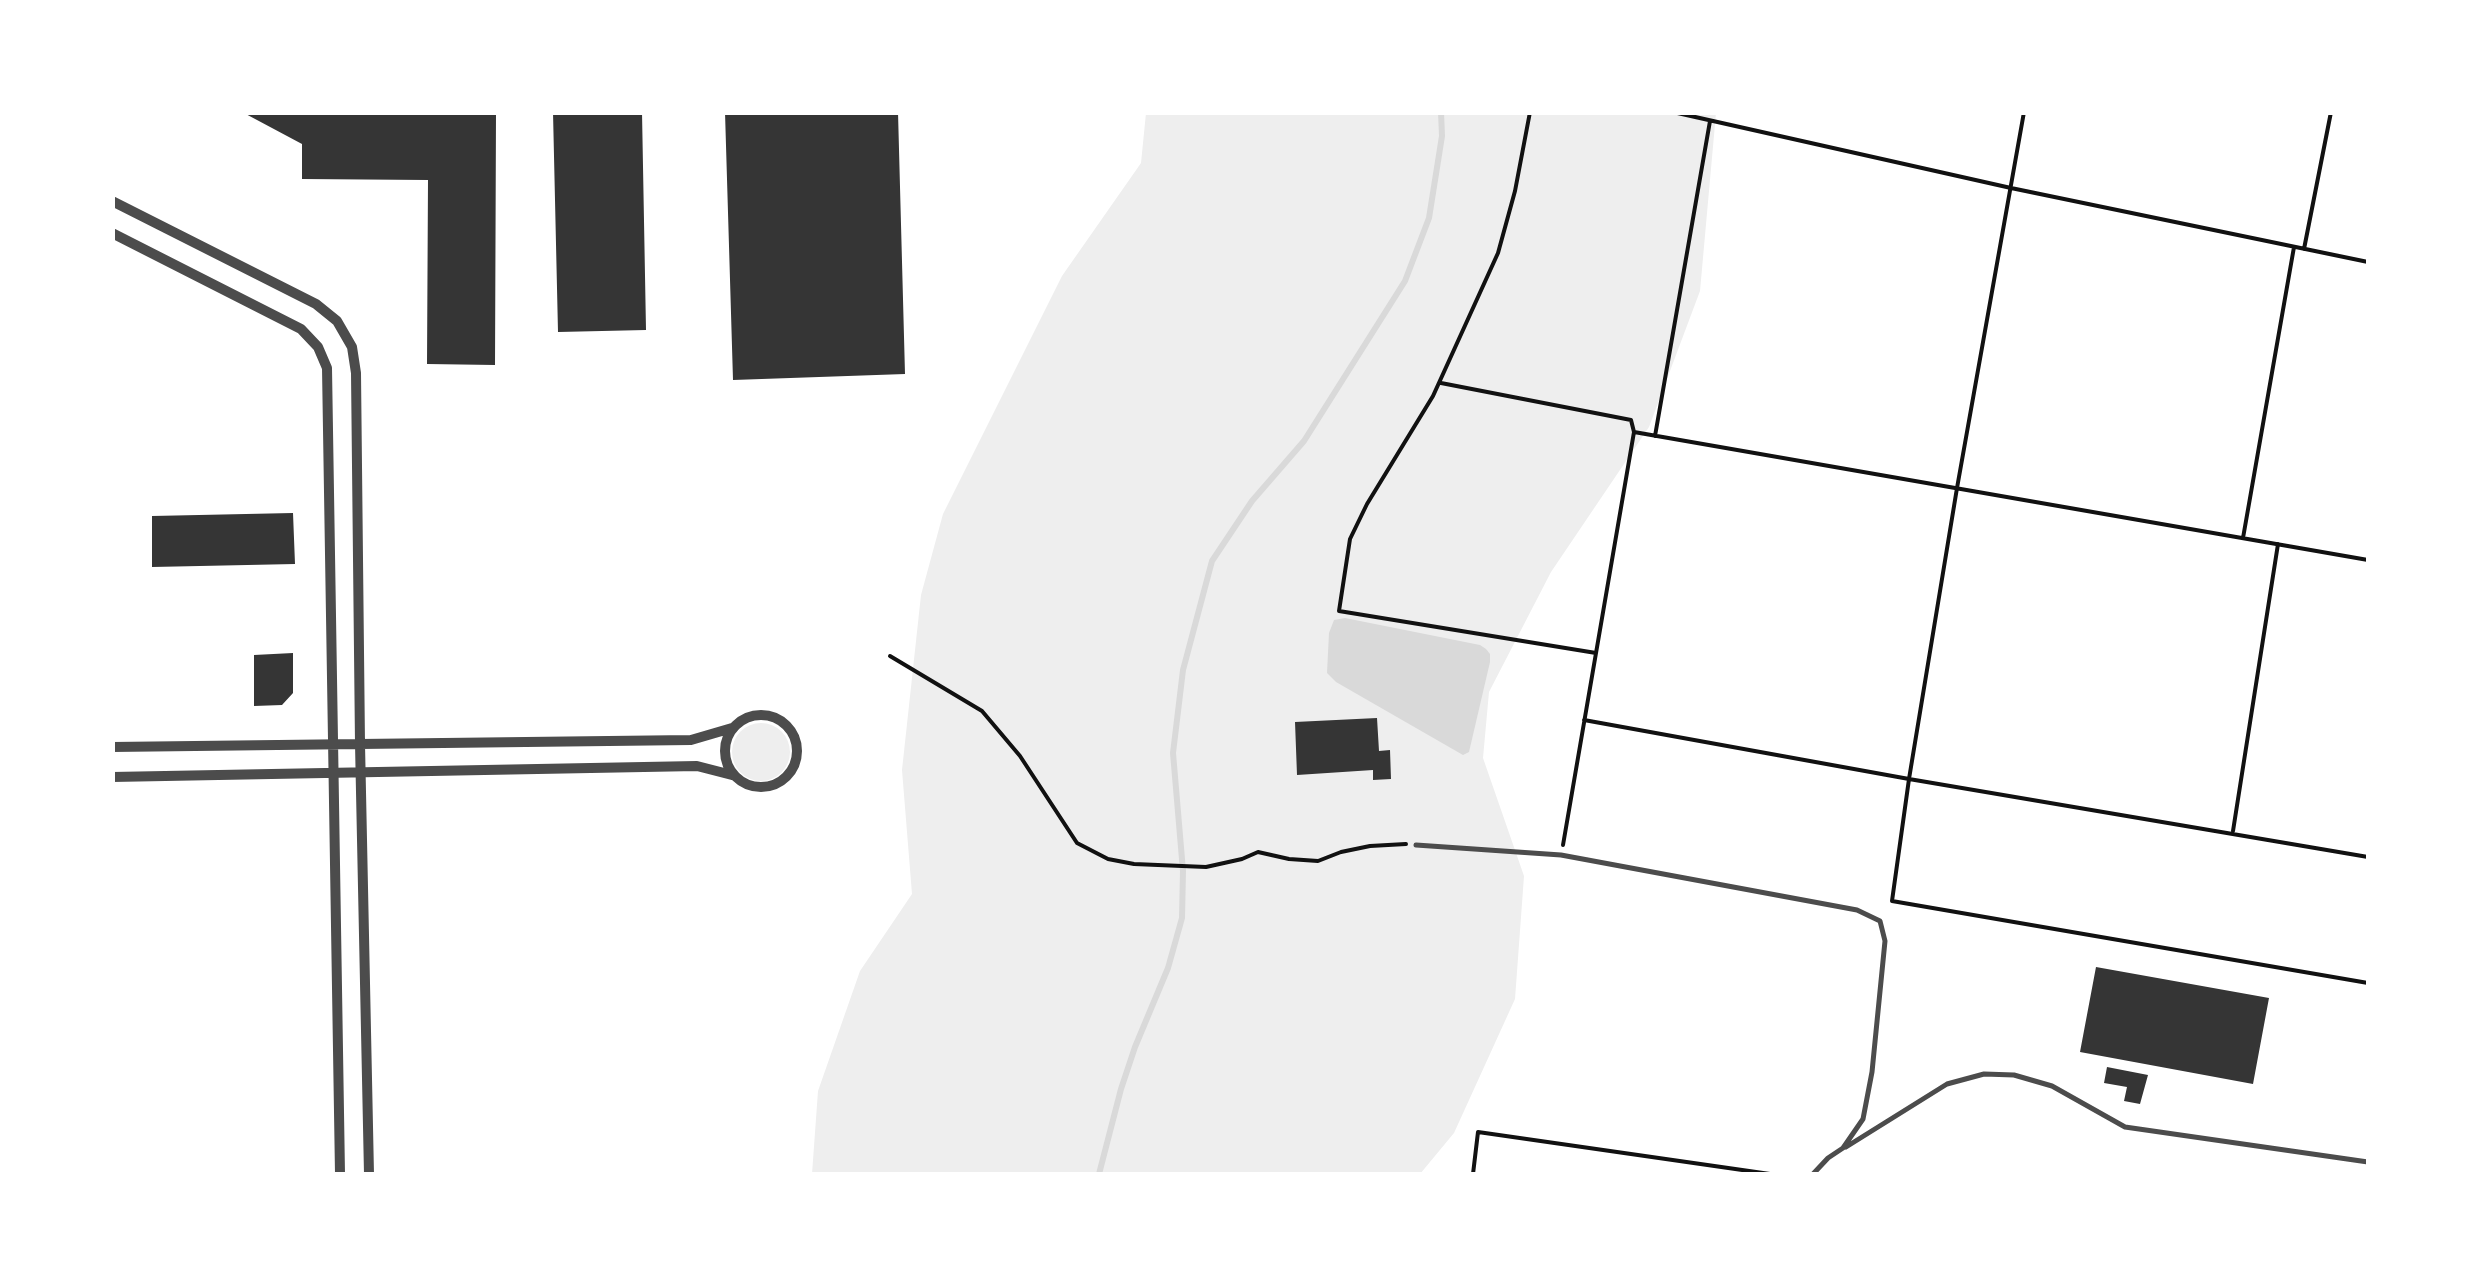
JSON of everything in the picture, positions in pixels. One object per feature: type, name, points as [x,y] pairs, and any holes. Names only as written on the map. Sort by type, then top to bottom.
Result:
[{"type":"street","points":[[112,201],[316,304],[337,321],[352,347],[356,373],[368,1174]]},
{"type":"street","points":[[112,233],[302,330],[318,347],[327,368],[340,1174]]},
{"type":"street","points":[[764,715],[786,724],[797,746],[797,758],[786,778],[764,788],[752,787],[732,774],[724,752],[732,728],[741,720],[764,715]]},
{"type":"street","points":[[112,747],[691,740],[732,728]]},
{"type":"street","points":[[112,776],[697,766],[732,774]]},
{"type":"lane","points":[[1416,845],[1561,854],[1857,910],[1880,922],[1885,941],[1872,1072],[1863,1119],[1843,1148]]},
{"type":"lane","points":[[1813,1174],[1843,1148],[1948,1084],[1984,1074],[2014,1074],[2052,1086],[2125,1127],[2368,1162]]},
{"type":"path","points":[[1530,112],[1498,253],[1439,382],[1350,539],[1339,610],[1596,653]]},
{"type":"path","points":[[1673,112],[2368,262]]},
{"type":"path","points":[[2024,112],[1957,488],[1892,901],[2368,983]]},
{"type":"path","points":[[2304,249],[2330,112]]},
{"type":"path","points":[[1655,436],[1710,121]]},
{"type":"path","points":[[2242,538],[2294,247]]},
{"type":"path","points":[[1439,382],[1631,420],[1634,432],[1561,854]]},
{"type":"path","points":[[1634,432],[2368,560]]},
{"type":"path","points":[[2232,833],[2278,544]]},
{"type":"path","points":[[890,656],[982,711],[1020,756],[1076,843],[1108,859],[1206,867],[1258,852],[1318,862],[1370,846],[1416,845]]},
{"type":"path","points":[[1584,720],[2368,857]]},
{"type":"path","points":[[1473,1174],[1478,1132],[1770,1174]]},
{"type":"shaded area","points":[[1146,113],[1716,113],[1700,291],[1649,427],[1551,572],[1489,692],[1483,758],[1524,876],[1515,999],[1454,1133],[1420,1174],[812,1174],[818,1091],[860,971],[912,894],[902,770],[921,595],[943,514],[1062,276],[1141,163]]},
{"type":"shaded area","points":[[1345,618],[1486,649],[1490,662],[1469,752],[1463,755],[1336,682],[1327,673],[1329,633],[1334,620]]},
{"type":"shaded area","points":[[761,723],[782,731],[790,752],[782,773],[761,781],[740,773],[732,752],[740,731]]},
{"type":"building","points":[[242,112],[496,112],[495,365],[427,364],[428,180],[302,179],[302,144]]},
{"type":"building","points":[[553,112],[642,112],[646,330],[558,332]]},
{"type":"building","points":[[725,112],[898,112],[905,374],[733,380]]},
{"type":"building","points":[[293,513],[295,564],[152,567],[152,516]]},
{"type":"building","points":[[293,653],[293,693],[282,705],[254,706],[254,655]]},
{"type":"building","points":[[1377,718],[1379,751],[1390,750],[1391,779],[1373,780],[1373,770],[1297,775],[1295,722]]},
{"type":"building","points":[[2096,967],[2269,998],[2253,1084],[2080,1052]]},
{"type":"building","points":[[2107,1067],[2148,1075],[2140,1104],[2124,1101],[2127,1087],[2104,1083]]},
{"type":"waterway","points":[[1099,1174],[1121,1089],[1168,968],[1182,918],[1183,871],[1173,753],[1183,670],[1212,561],[1252,501],[1304,441],[1405,281],[1429,218],[1442,136],[1441,112]]}]
